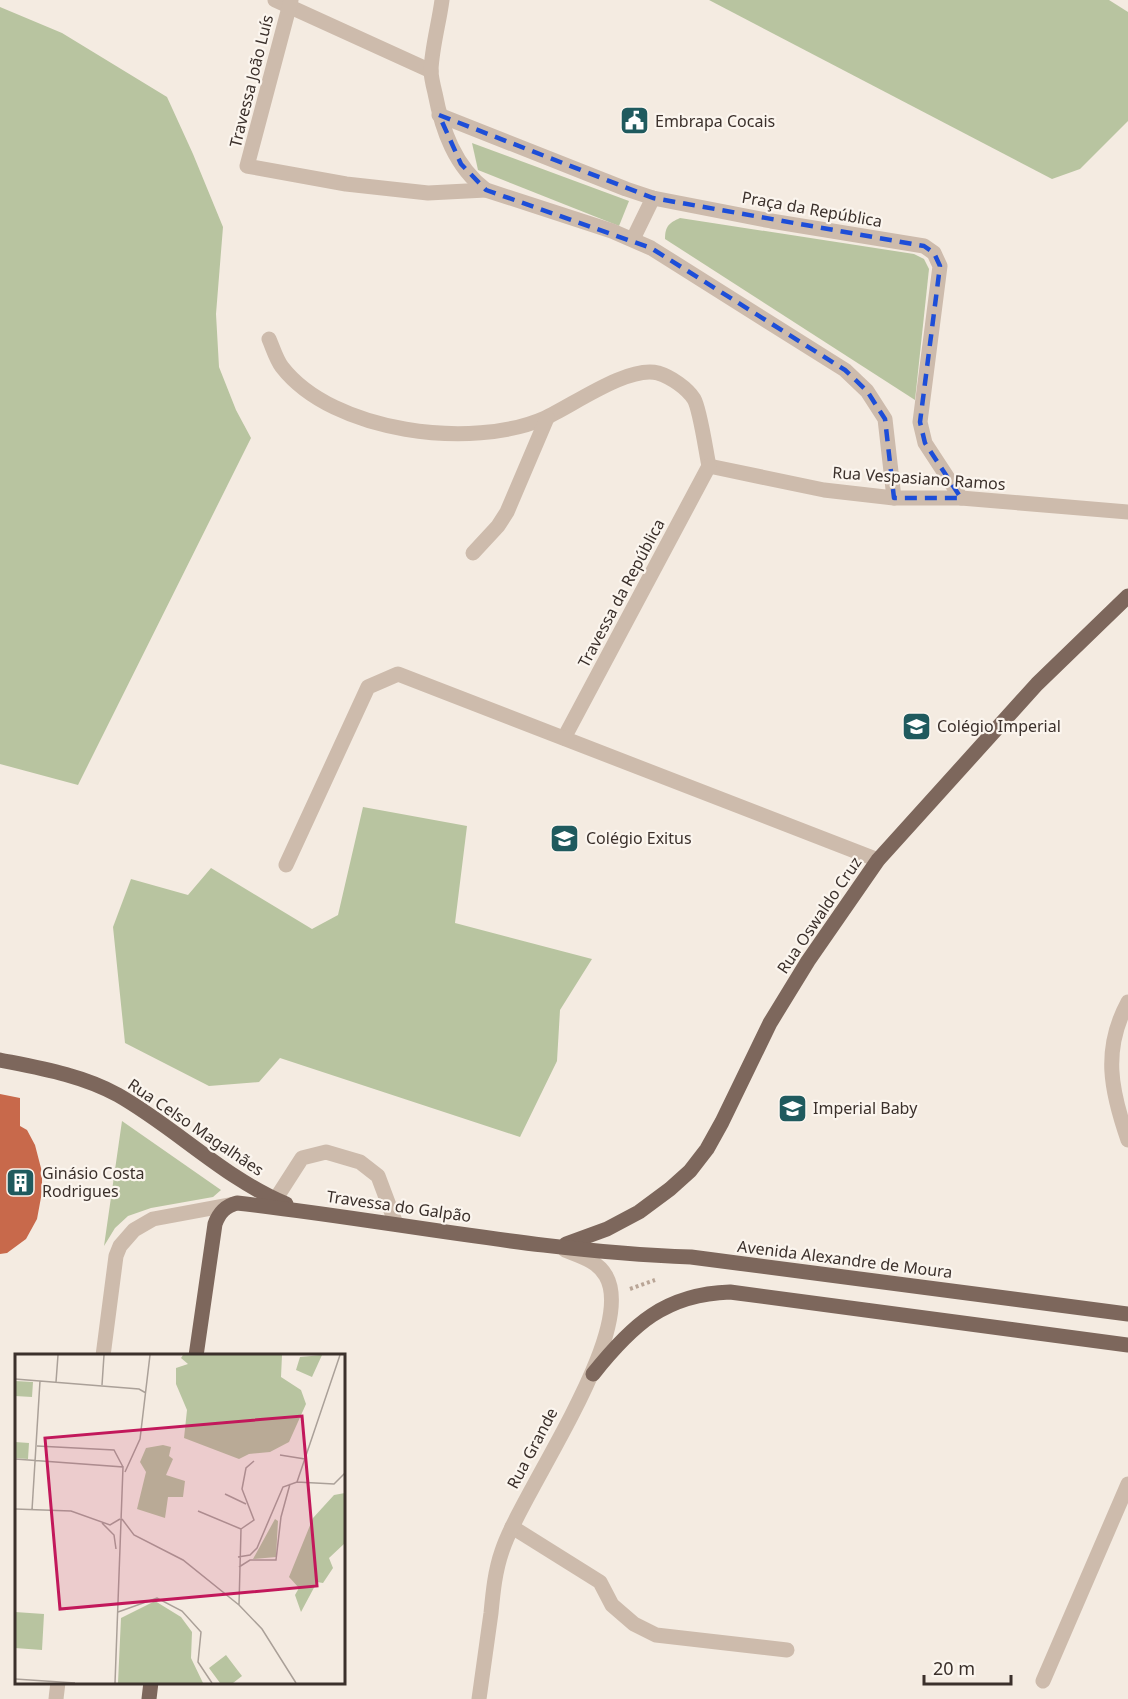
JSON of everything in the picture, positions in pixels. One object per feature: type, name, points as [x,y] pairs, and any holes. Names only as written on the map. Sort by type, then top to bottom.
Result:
[{"type":"main road","name":"Rua Oswaldo Cruz","points":[[556,1247],[608,1229],[639,1212],[690,1171],[707,1149],[722,1122],[770,1023],[808,961],[878,860],[1037,684],[1128,596]]},
{"type":"main road","name":"Rua Celso Magalhães","points":[[0,1060],[62,1073],[117,1095],[144,1111],[228,1172],[275,1200],[300,1210]]},
{"type":"main road","name":"Travessa do Galpão","points":[[237,1203],[556,1247]]},
{"type":"main road","points":[[196,1354],[215,1224],[227,1206],[237,1203]]},
{"type":"main road","name":"Avenida Alexandre de Moura","points":[[556,1247],[690,1257],[1128,1314]]},
{"type":"main road","points":[[593,1374],[626,1335],[664,1307],[696,1295],[730,1292],[1128,1345]]},
{"type":"main road","points":[[149,1699],[151,1684]]},
{"type":"street","points":[[442,0],[431,71],[439,115],[461,164],[477,183],[486,190],[633,239],[651,248],[845,370],[867,391],[885,419],[894,498]]},
{"type":"street","points":[[285,2],[431,71]]},
{"type":"street","name":"Travessa João Luís","points":[[285,2],[248,166],[346,184],[428,193],[486,190]]},
{"type":"street","name":"Praça da República","points":[[439,115],[653,198],[771,221],[924,246],[934,253],[940,266],[920,422],[925,443],[961,498]]},
{"type":"street","points":[[633,239],[653,198]]},
{"type":"street","points":[[269,339],[282,367],[310,394],[347,413],[391,427],[444,435],[514,429],[547,418],[577,400],[624,378],[641,372],[657,372],[676,381],[694,400],[710,466]]},
{"type":"street","points":[[473,553],[498,526],[507,512],[547,418]]},
{"type":"street","name":"Rua Vespasiano Ramos","points":[[710,466],[824,490],[894,498],[961,498],[1128,512]]},
{"type":"street","name":"Travessa da República","points":[[564,738],[710,466]]},
{"type":"street","points":[[286,865],[368,687],[398,674],[878,860]]},
{"type":"street","points":[[1128,1002],[1117,1027],[1111,1073],[1116,1104],[1128,1140]]},
{"type":"street","points":[[275,1200],[302,1158],[326,1152],[360,1162],[378,1176],[396,1224]]},
{"type":"street","points":[[103,1354],[116,1256],[126,1238],[142,1224],[153,1219],[237,1203]]},
{"type":"street","name":"Rua Grande","points":[[479,1699],[496,1573],[502,1550],[593,1374],[609,1322],[612,1295],[606,1274],[593,1262],[556,1247]]},
{"type":"street","points":[[1043,1681],[1128,1484]]},
{"type":"street","points":[[512,1527],[600,1582],[612,1605],[634,1624],[657,1635],[786,1650]]},
{"type":"street","points":[[56,1699],[58,1684]]},
{"type":"path","points":[[654,1256],[655,1280],[664,1307]]},
{"type":"highlighted area","points":[[439,115],[653,198],[924,246],[934,253],[940,266],[920,422],[925,443],[961,498],[894,498],[885,419],[867,391],[845,370],[651,248],[486,190],[461,164]]},
{"type":"green space","points":[[709,0],[1109,0],[1128,12],[1128,121],[1080,169],[1052,179]]},
{"type":"green space","points":[[0,7],[62,33],[167,97],[223,227],[216,314],[219,367],[236,410],[251,438],[78,785],[0,764]]},
{"type":"green space","points":[[472,143],[629,201],[619,226],[478,170]]},
{"type":"green space","points":[[680,218],[914,254],[924,259],[929,269],[915,400],[665,239],[668,226]]},
{"type":"green space","points":[[363,807],[467,826],[455,923],[592,959],[560,1010],[557,1061],[520,1137],[280,1058],[259,1082],[209,1086],[125,1043],[113,927],[131,879],[188,895],[211,868],[312,929],[338,915]]},
{"type":"green space","points":[[122,1121],[221,1190],[213,1197],[151,1208],[128,1216],[115,1228],[104,1246]]},
{"type":"building","name":"Ginásio Costa Rodrigues","points":[[0,1094],[20,1098],[20,1126],[27,1130],[35,1145],[42,1172],[42,1192],[37,1219],[26,1239],[7,1253],[0,1254]]},
{"type":"place","name":"Embrapa Cocais","points":[[634,121]]},
{"type":"place","name":"Colégio Imperial","points":[[916,726]]},
{"type":"place","name":"Colégio Exitus","points":[[565,838]]},
{"type":"place","name":"Imperial Baby","points":[[792,1108]]},
{"type":"place","name":"Ginásio Costa Rodrigues","points":[[21,1182]]}]
